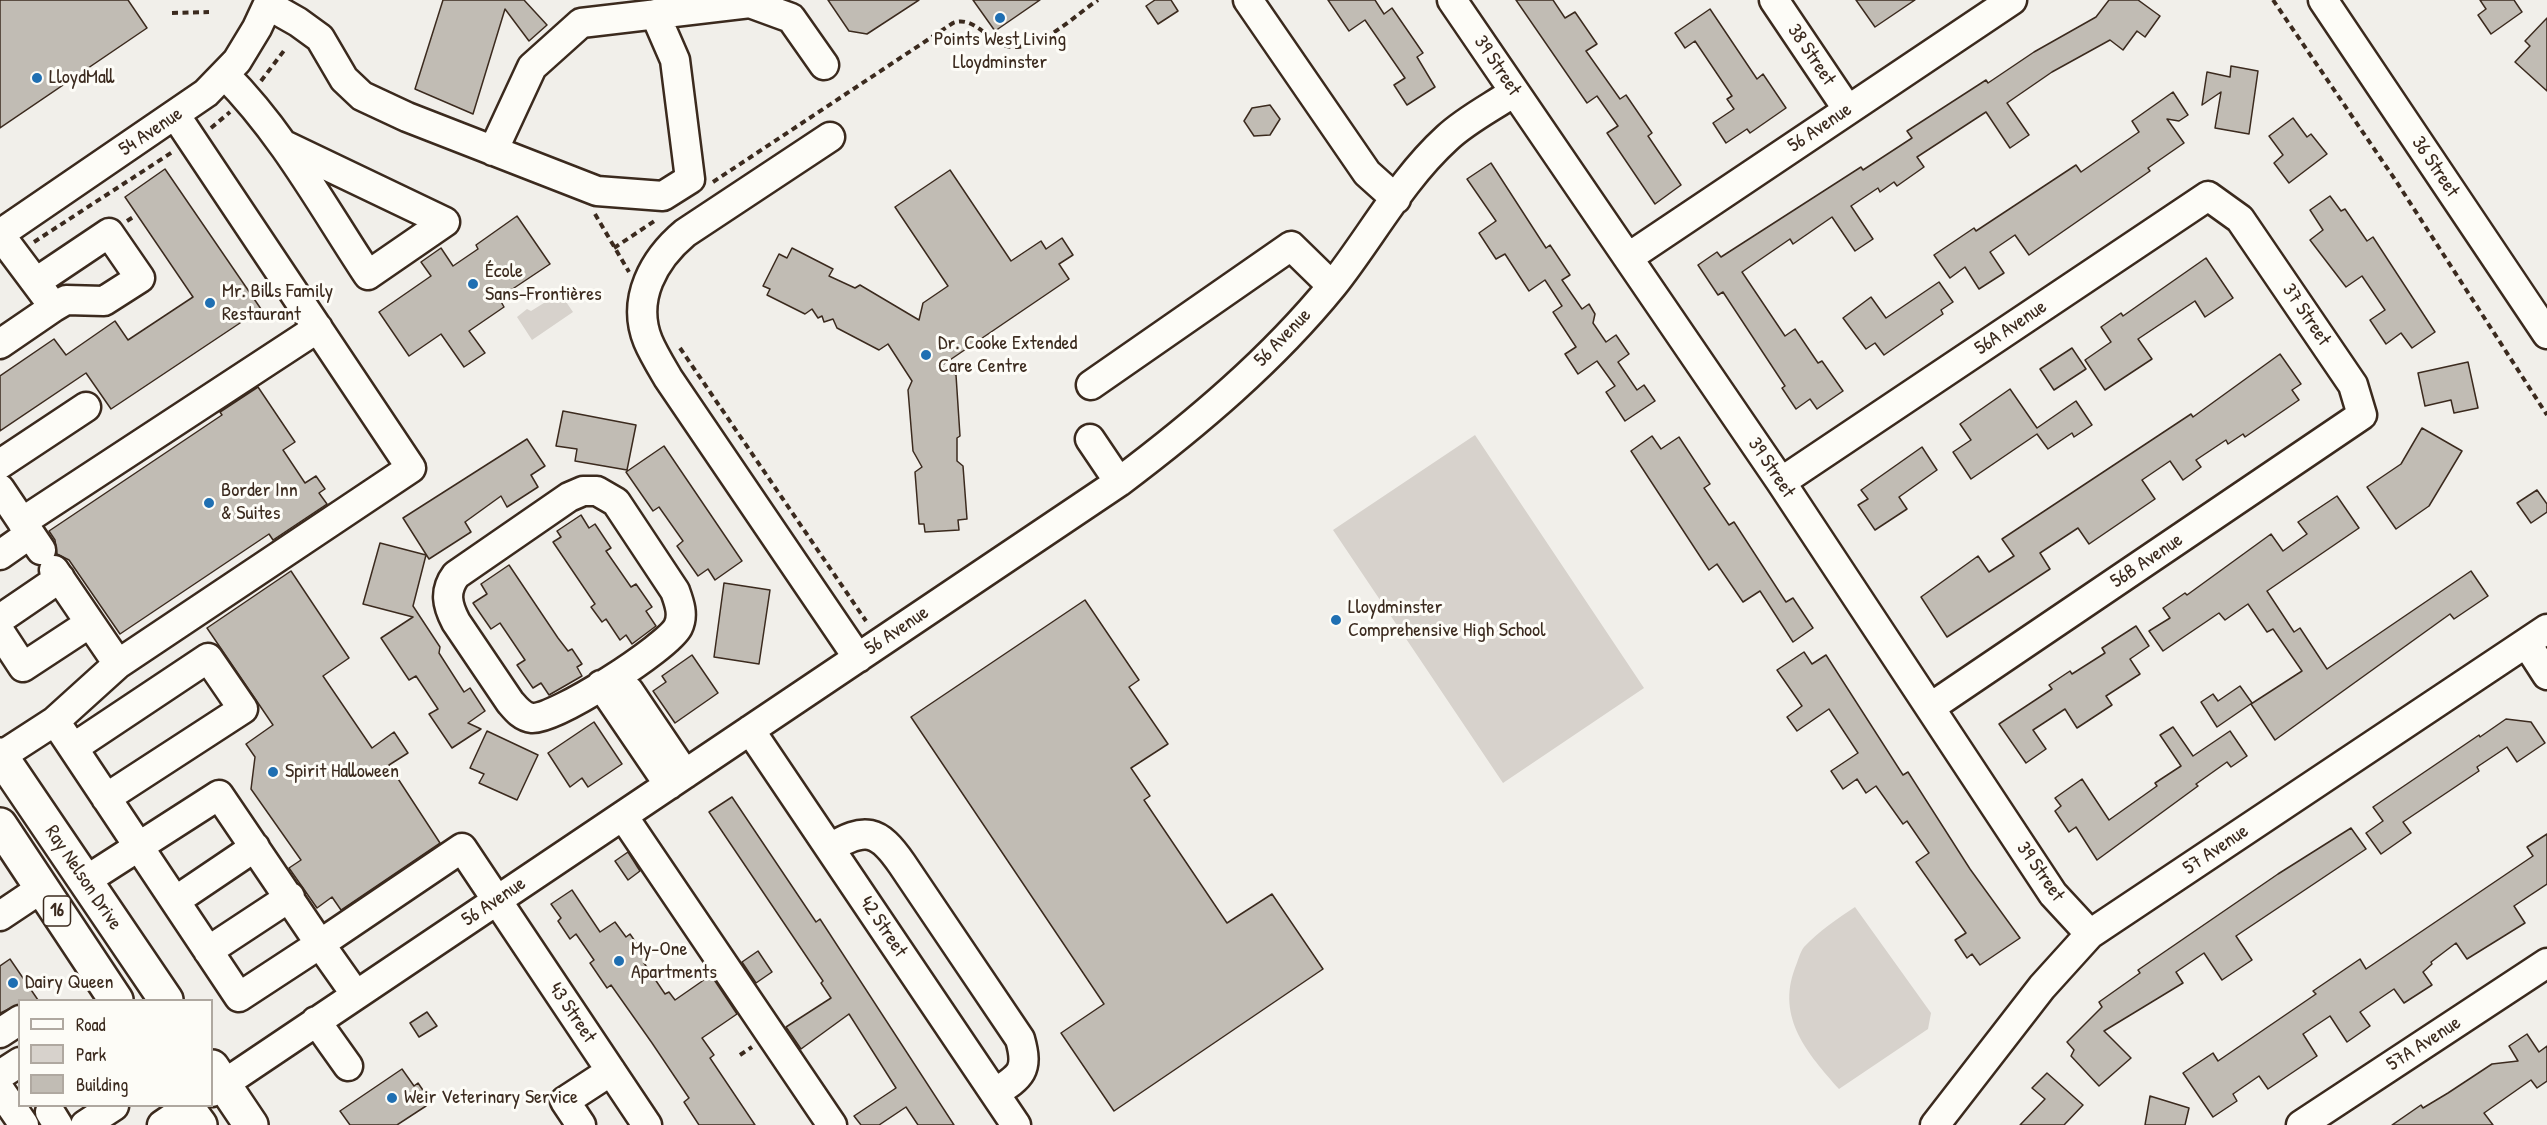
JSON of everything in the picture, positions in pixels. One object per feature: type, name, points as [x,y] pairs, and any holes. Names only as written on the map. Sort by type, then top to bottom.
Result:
[{"type":"highway","name":"Ray Nelson Drive","points":[[5,772],[86,881],[165,999]]},
{"type":"highway","name":"Ray Nelson Drive","points":[[0,825],[113,999]]},
{"type":"highway","points":[[210,1107],[251,1125]]},
{"type":"street","points":[[1248,0],[1367,173],[1396,199]]},
{"type":"street","name":"39 Street","points":[[1452,0],[1629,257],[1931,706],[2053,894],[2090,934]]},
{"type":"street","name":"38 Street","points":[[1774,0],[1848,110]]},
{"type":"street","name":"56 Avenue","points":[[1629,257],[2012,0]]},
{"type":"street","name":"36 Street","points":[[2323,0],[2547,334]]},
{"type":"street","points":[[269,3],[320,38],[344,79],[362,96],[493,151],[597,191],[663,196],[690,179],[675,60],[656,14]]},
{"type":"street","name":"54 Avenue","points":[[0,234],[176,116],[225,75],[247,45],[269,3]]},
{"type":"street","points":[[493,151],[532,67],[581,23],[750,3],[791,18],[824,65]]},
{"type":"street","points":[[225,75],[247,96],[284,145],[287,153],[368,275],[445,222],[284,145]]},
{"type":"street","name":"56 Avenue","points":[[213,1090],[1119,482],[1177,438],[1232,390],[1332,286],[1418,169],[1448,137],[1514,92]]},
{"type":"street","points":[[5,772],[118,664],[411,468],[176,116]]},
{"type":"street","points":[[831,137],[685,233],[668,248],[643,293],[643,315],[647,339],[668,378],[858,658]]},
{"type":"street","name":"56A Avenue","points":[[1780,482],[2208,196],[2240,219]]},
{"type":"street","name":"37 Street","points":[[2240,219],[2353,385],[2362,416]]},
{"type":"street","points":[[0,344],[66,300],[104,301],[140,278],[109,233],[36,282]]},
{"type":"street","points":[[0,234],[54,307]]},
{"type":"street","points":[[1091,385],[1291,246],[1332,286]]},
{"type":"street","points":[[0,618],[41,551],[318,328]]},
{"type":"street","points":[[0,464],[86,407]]},
{"type":"street","name":"56B Avenue","points":[[1931,706],[2362,416]]},
{"type":"street","points":[[1090,439],[1119,482]]},
{"type":"street","points":[[0,489],[118,664]]},
{"type":"street","points":[[583,491],[597,491],[616,502],[675,591],[681,607],[680,624],[674,634],[609,680],[562,710],[531,718],[520,713],[449,610],[447,595],[449,584],[456,575],[569,496],[583,491]]},
{"type":"street","points":[[0,555],[41,551]]},
{"type":"street","points":[[0,632],[23,667],[90,623]]},
{"type":"street","points":[[2537,636],[2547,675]]},
{"type":"street","name":"57 Avenue","points":[[1935,1125],[2043,987],[2090,934],[2537,636]]},
{"type":"street","points":[[73,748],[208,658],[243,710],[106,798]]},
{"type":"street","points":[[609,680],[677,779]]},
{"type":"street","points":[[56,721],[239,997],[320,944]]},
{"type":"street","name":"42 Street","points":[[750,730],[1016,1125]]},
{"type":"street","points":[[86,881],[219,795],[356,995]]},
{"type":"street","points":[[623,816],[832,1125]]},
{"type":"street","points":[[830,848],[854,834],[878,837],[892,848],[1020,1039],[1024,1054],[1023,1069],[1017,1079],[995,1093]]},
{"type":"street","points":[[175,901],[255,847]]},
{"type":"street","name":"43 Street","points":[[320,944],[462,848],[647,1125]]},
{"type":"street","points":[[0,916],[42,888]]},
{"type":"street","points":[[208,951],[290,897]]},
{"type":"street","name":"57A Avenue","points":[[2301,1125],[2547,963]]},
{"type":"street","points":[[0,1034],[18,1021]]},
{"type":"street","points":[[316,1022],[348,1066]]},
{"type":"street","points":[[0,1075],[18,1063]]},
{"type":"street","points":[[581,1125],[565,1101],[611,1071]]},
{"type":"street","points":[[0,1090],[24,1125]]},
{"type":"street","points":[[85,1125],[112,1107]]},
{"type":"path","points":[[712,183],[953,23],[966,22],[999,45],[1017,47],[1034,43],[1098,0]]},
{"type":"path","points":[[2273,0],[2408,200],[2547,415]]},
{"type":"path","points":[[172,13],[209,12]]},
{"type":"path","points":[[255,87],[286,48]]},
{"type":"path","points":[[210,128],[238,105]]},
{"type":"path","points":[[36,241],[175,150]]},
{"type":"path","points":[[590,208],[633,278]]},
{"type":"path","points":[[614,248],[663,215]]},
{"type":"path","points":[[674,339],[866,621]]},
{"type":"green space","points":[[560,293],[573,312],[532,340],[517,317],[527,309],[531,311]]},
{"type":"green space","points":[[1475,435],[1644,688],[1503,783],[1333,530]]},
{"type":"green space","points":[[1855,907],[1931,1013],[1928,1029],[1839,1089],[1806,1049],[1798,1034],[1792,1019],[1790,986],[1804,947],[1822,930]]},
{"type":"building","name":"LloydMall","points":[[0,0],[128,0],[147,28],[0,128]]},
{"type":"building","points":[[443,0],[524,0],[547,25],[529,41],[505,9],[473,114],[415,89]]},
{"type":"building","points":[[828,0],[919,0],[867,34],[849,31]]},
{"type":"building","name":"Points West Living Lloydminster","points":[[973,0],[1040,0],[995,31]]},
{"type":"building","points":[[1155,0],[1171,0],[1178,11],[1158,24],[1146,6]]},
{"type":"building","points":[[1328,0],[1375,0],[1384,14],[1392,8],[1423,53],[1417,57],[1435,87],[1407,105],[1394,85],[1405,78],[1365,20],[1349,31]]},
{"type":"building","points":[[1516,0],[1553,0],[1565,18],[1575,12],[1597,44],[1586,51],[1620,99],[1626,95],[1652,133],[1648,136],[1681,185],[1655,204],[1607,133],[1618,126],[1597,96],[1587,103]]},
{"type":"building","points":[[1856,0],[1915,0],[1875,27]]},
{"type":"building","points":[[2109,0],[2138,0],[2160,16],[2145,37],[2137,31],[2123,50],[2110,40],[2052,72],[2007,103],[2029,135],[2010,148],[1986,112],[1917,157],[1924,167],[1897,186],[1894,182],[1880,192],[1878,188],[1851,206],[1873,239],[1855,251],[1832,217],[1793,244],[1790,239],[1742,272],[1785,336],[1795,329],[1818,363],[1822,361],[1843,391],[1817,409],[1810,399],[1796,409],[1782,388],[1785,386],[1723,292],[1718,295],[1698,265],[1717,252],[1721,257],[1861,167],[1863,170],[1912,138],[1907,131],[1986,80],[1988,83],[2034,52],[2096,17]]},
{"type":"building","points":[[2480,0],[2514,0],[2522,12],[2491,34],[2478,15],[2486,9]]},
{"type":"building","points":[[1710,9],[1757,79],[1763,74],[1786,108],[1750,133],[1747,129],[1726,143],[1713,123],[1734,109],[1727,99],[1732,96],[1695,41],[1685,48],[1675,33]]},
{"type":"building","points":[[2547,18],[2547,91],[2515,62],[2530,46],[2525,41]]},
{"type":"building","points":[[2231,66],[2258,71],[2249,134],[2215,128],[2221,92],[2202,105],[2207,72],[2230,77]]},
{"type":"building","points":[[2173,92],[2188,115],[2179,121],[2167,119],[2184,143],[2148,168],[2150,171],[2029,255],[2015,235],[1990,252],[2004,273],[1979,289],[1965,267],[1950,278],[1934,255],[1974,228],[1976,231],[2076,165],[2081,172],[2139,132],[2132,121]]},
{"type":"building","points":[[1270,105],[1280,119],[1270,135],[1254,136],[1244,121],[1252,108]]},
{"type":"building","points":[[2293,118],[2307,137],[2311,134],[2327,154],[2289,183],[2274,163],[2283,155],[2269,136]]},
{"type":"building","points":[[1491,163],[1546,248],[1550,245],[1570,275],[1562,280],[1582,309],[1589,304],[1595,314],[1593,323],[1606,342],[1616,335],[1629,354],[1618,362],[1637,390],[1644,385],[1655,401],[1625,421],[1606,392],[1615,386],[1597,361],[1578,374],[1565,354],[1576,347],[1553,312],[1562,306],[1545,280],[1529,291],[1505,254],[1496,259],[1479,233],[1496,221],[1467,179]]},
{"type":"building","points":[[165,169],[261,309],[111,409],[86,373],[0,431],[0,376],[54,339],[66,355],[115,321],[128,340],[193,297],[125,197]]},
{"type":"building","name":"Dr. Cooke Extended Care Centre","points":[[950,170],[1011,261],[1041,241],[1046,249],[1062,238],[1073,255],[1059,264],[1069,279],[941,366],[956,375],[960,436],[957,438],[957,461],[963,466],[967,519],[958,520],[959,530],[925,532],[924,524],[919,524],[915,472],[922,467],[913,451],[908,390],[912,381],[888,344],[879,350],[837,328],[833,319],[824,322],[822,316],[818,318],[812,309],[805,314],[767,295],[770,289],[763,286],[779,254],[787,258],[792,248],[833,269],[829,276],[855,288],[860,285],[919,320],[923,303],[948,286],[895,207]]},
{"type":"building","points":[[2330,196],[2341,211],[2345,209],[2367,241],[2373,237],[2435,332],[2412,348],[2401,333],[2386,344],[2370,320],[2385,310],[2362,276],[2346,287],[2310,240],[2323,230],[2310,210]]},
{"type":"building","name":"École Sans-Frontières","points":[[517,216],[550,264],[499,298],[504,307],[469,331],[485,353],[464,367],[441,334],[409,356],[379,312],[431,276],[421,262],[441,248],[453,266],[478,249],[476,245]]},
{"type":"building","points":[[2206,258],[2233,298],[2205,317],[2195,301],[2138,339],[2152,359],[2105,390],[2085,360],[2111,342],[2101,327],[2121,313],[2123,316]]},
{"type":"building","points":[[1939,282],[1953,302],[1941,310],[1943,314],[1884,355],[1875,343],[1866,349],[1843,318],[1871,297],[1886,318]]},
{"type":"building","points":[[2072,348],[2086,369],[2054,390],[2040,369]]},
{"type":"building","points":[[2280,354],[2301,384],[2292,390],[2299,400],[2245,437],[2243,434],[2228,444],[2226,440],[2196,460],[2201,467],[2183,480],[2170,461],[2142,480],[2155,499],[2089,544],[2078,528],[2040,553],[2050,569],[1947,637],[1921,597],[1978,556],[1989,572],[2014,556],[2002,539],[2191,414],[2193,417]]},
{"type":"building","points":[[2468,362],[2478,408],[2454,413],[2451,400],[2425,406],[2418,373]]},
{"type":"building","name":"Border Inn & Suites","points":[[258,387],[295,442],[283,450],[305,483],[316,476],[325,489],[319,493],[327,504],[273,540],[269,534],[120,634],[69,560],[57,554],[55,540],[49,531],[222,415],[220,412]]},
{"type":"building","points":[[2010,389],[2037,428],[2076,401],[2092,425],[2074,437],[2072,433],[2048,449],[2037,434],[1971,479],[1953,452],[1971,440],[1960,424]]},
{"type":"building","points":[[563,411],[636,425],[627,470],[575,461],[577,449],[556,446]]},
{"type":"building","points":[[2422,428],[2462,451],[2429,506],[2396,529],[2367,487],[2401,464]]},
{"type":"building","points":[[1652,436],[1661,449],[1679,437],[1710,484],[1704,488],[1729,525],[1734,522],[1786,602],[1793,598],[1813,628],[1793,642],[1760,591],[1743,602],[1717,564],[1709,570],[1631,451]]},
{"type":"building","points":[[527,439],[545,466],[531,475],[538,487],[507,507],[501,496],[465,522],[471,532],[429,559],[403,518]]},
{"type":"building","points":[[664,446],[742,561],[715,580],[708,569],[698,576],[677,546],[683,541],[659,507],[653,511],[626,472]]},
{"type":"building","points":[[1922,447],[1937,470],[1899,497],[1907,509],[1875,530],[1858,505],[1868,499],[1861,490]]},
{"type":"building","points":[[2537,490],[2547,504],[2547,512],[2531,523],[2517,503]]},
{"type":"building","points":[[2337,496],[2359,528],[2267,591],[2294,632],[2300,628],[2327,669],[2471,571],[2488,596],[2454,619],[2450,614],[2275,740],[2251,704],[2302,671],[2273,629],[2267,632],[2248,604],[2225,620],[2219,613],[2163,651],[2149,631],[2170,618],[2163,608],[2185,593],[2187,595],[2271,534],[2283,551],[2307,534],[2298,522]]},
{"type":"building","points":[[581,515],[589,528],[595,524],[611,548],[606,551],[631,587],[636,584],[652,607],[646,611],[656,626],[632,644],[626,635],[620,640],[606,619],[602,622],[591,607],[595,604],[553,542],[561,537],[557,531]]},
{"type":"building","points":[[380,543],[426,555],[413,606],[440,647],[439,653],[464,692],[470,688],[485,711],[468,723],[481,729],[452,748],[429,714],[438,709],[416,676],[409,680],[381,638],[413,617],[363,604]]},
{"type":"building","points":[[509,565],[558,638],[568,651],[572,649],[582,664],[577,667],[582,676],[549,695],[541,683],[533,688],[517,665],[525,660],[500,623],[491,629],[473,603],[487,594],[481,584]]},
{"type":"building","points":[[291,571],[349,658],[323,676],[372,748],[394,732],[408,753],[389,765],[440,843],[341,910],[332,897],[317,908],[289,868],[301,860],[251,789],[255,757],[246,744],[273,725],[207,628]]},
{"type":"building","points":[[724,583],[770,590],[759,664],[714,657]]},
{"type":"building","points":[[1085,600],[1139,680],[1129,687],[1168,744],[1131,768],[1150,796],[1144,800],[1227,923],[1272,894],[1323,969],[1114,1111],[1061,1033],[1104,1004],[911,717]]},
{"type":"building","points":[[2136,626],[2149,646],[2130,659],[2140,674],[2106,696],[2112,705],[2077,728],[2065,709],[2033,730],[2046,749],[2026,763],[1999,724],[2052,689],[2049,685],[2070,671],[2072,674],[2105,653],[2102,648]]},
{"type":"building","points":[[1804,652],[1812,664],[1826,655],[1903,775],[1908,772],[1970,869],[2020,938],[1980,965],[1972,954],[1967,958],[1955,940],[1966,933],[1916,862],[1929,853],[1907,821],[1903,824],[1876,786],[1866,793],[1857,779],[1843,789],[1831,771],[1858,753],[1829,709],[1797,731],[1787,717],[1802,706],[1777,670]]},
{"type":"building","points":[[692,655],[718,693],[675,723],[653,691],[666,682],[662,676]]},
{"type":"building","points":[[2240,686],[2252,703],[2217,727],[2201,702],[2213,694],[2218,701]]},
{"type":"building","points":[[2506,719],[2531,722],[2545,743],[2517,762],[2507,747],[2477,767],[2479,771],[2403,822],[2411,833],[2381,854],[2366,833],[2383,821],[2373,807]]},
{"type":"building","points":[[594,722],[622,764],[588,787],[582,778],[570,787],[548,753]]},
{"type":"building","points":[[2173,727],[2193,756],[2230,731],[2247,756],[2231,767],[2227,762],[2097,860],[2076,827],[2069,832],[2055,811],[2061,806],[2055,798],[2082,779],[2109,820],[2157,786],[2155,783],[2181,766],[2160,735]]},
{"type":"building","points":[[487,731],[538,755],[517,800],[479,783],[484,774],[470,768]]},
{"type":"building","points":[[732,797],[816,922],[820,919],[954,1125],[918,1125],[906,1107],[879,1125],[861,1125],[854,1116],[896,1088],[849,1014],[801,1049],[786,1027],[831,998],[821,983],[823,981],[709,812]]},
{"type":"building","points":[[2351,828],[2366,849],[2236,936],[2252,960],[2222,980],[2204,953],[2176,972],[2183,983],[2104,1031],[2131,1058],[2099,1086],[2071,1056],[2074,1050],[2067,1042],[2102,1007],[2099,1002],[2140,973],[2138,970],[2278,874]]},
{"type":"building","points":[[2547,834],[2547,884],[2514,906],[2525,923],[2467,959],[2456,943],[2431,962],[2432,964],[2423,972],[2432,985],[2404,1003],[2394,989],[2360,1012],[2370,1026],[2347,1042],[2330,1016],[2303,1034],[2317,1056],[2268,1089],[2259,1076],[2233,1094],[2237,1101],[2213,1117],[2183,1073],[2213,1053],[2218,1061],[2316,994],[2313,991],[2360,959],[2366,969],[2533,856],[2527,847]]},
{"type":"building","points":[[628,852],[640,871],[628,880],[615,861]]},
{"type":"building","points":[[572,890],[600,932],[615,922],[626,937],[630,934],[648,960],[644,963],[665,994],[669,992],[675,1000],[711,975],[737,1014],[702,1038],[714,1055],[710,1058],[755,1125],[699,1125],[684,1102],[689,1098],[652,1043],[611,985],[607,988],[590,963],[594,960],[576,934],[570,939],[558,921],[561,918],[551,904]]},
{"type":"building","points":[[758,951],[772,972],[756,983],[742,962]]},
{"type":"building","name":"Dairy Queen","points":[[10,959],[37,999],[18,999],[18,1005],[0,1013],[0,966]]},
{"type":"building","points":[[427,1012],[437,1026],[419,1037],[410,1023]]},
{"type":"building","points":[[2527,1034],[2539,1052],[2547,1046],[2547,1081],[2537,1088],[2531,1080],[2484,1113],[2493,1125],[2392,1125],[2421,1105],[2423,1108],[2492,1064],[2518,1061],[2509,1046]]},
{"type":"building","name":"Weir Veterinary Service","points":[[402,1069],[414,1086],[418,1083],[427,1096],[422,1099],[426,1106],[397,1125],[350,1125],[340,1111]]},
{"type":"building","points":[[2047,1073],[2083,1105],[2064,1125],[2020,1125],[2045,1099],[2032,1088]]},
{"type":"building","points":[[2150,1096],[2189,1108],[2185,1125],[2145,1125]]},
{"type":"place","name":"Points West Living Lloydminster","points":[[1000,18]]},
{"type":"place","name":"LloydMall","points":[[37,78]]},
{"type":"place","name":"École Sans-Frontières","points":[[473,284]]},
{"type":"place","name":"Mr. Bills Family Restaurant","points":[[210,303]]},
{"type":"place","name":"Dr. Cooke Extended Care Centre","points":[[926,355]]},
{"type":"place","name":"Border Inn & Suites","points":[[209,503]]},
{"type":"place","name":"Lloydminster Comprehensive High School","points":[[1336,620]]},
{"type":"place","name":"Spirit Halloween","points":[[273,772]]},
{"type":"place","name":"My-One Apartments","points":[[619,961]]},
{"type":"place","name":"Dairy Queen","points":[[13,983]]},
{"type":"place","name":"Weir Veterinary Service","points":[[392,1098]]}]
